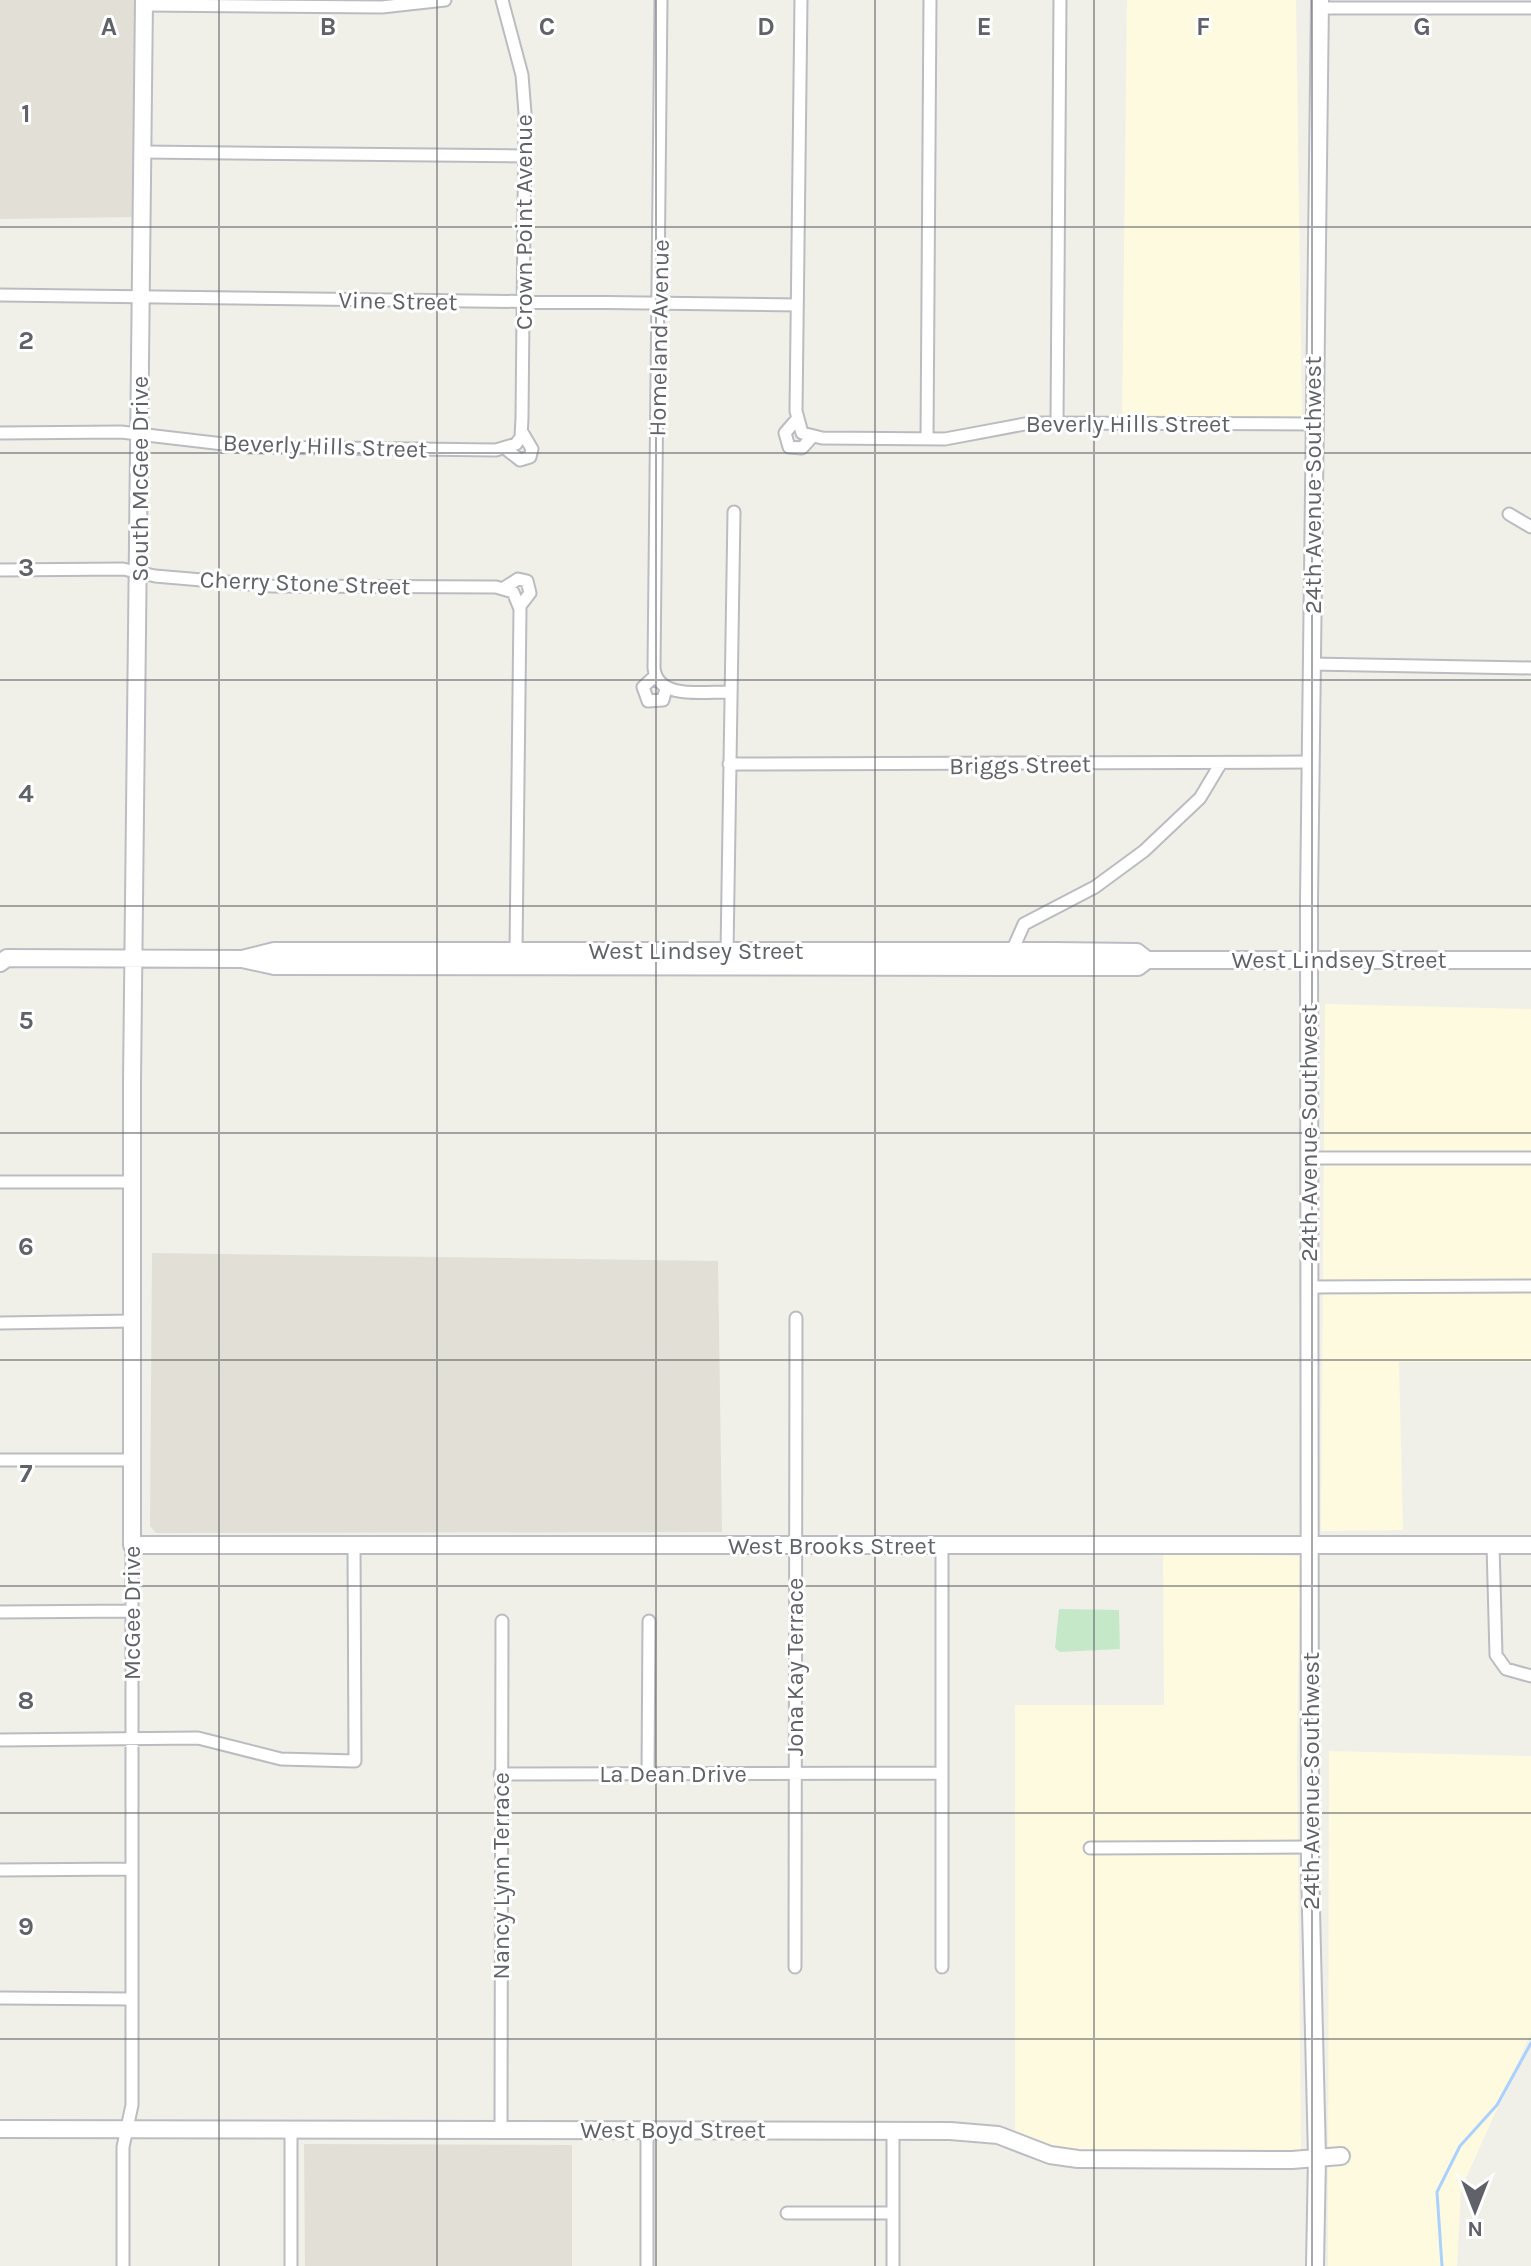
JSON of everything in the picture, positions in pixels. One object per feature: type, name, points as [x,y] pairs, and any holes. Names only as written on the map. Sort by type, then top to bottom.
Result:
[{"type":"street","points":[[144,3],[382,7],[445,0]]},
{"type":"street","name":"Crown Point Avenue","points":[[502,0],[522,75],[525,156],[522,432],[511,446]]},
{"type":"street","name":"Homeland Avenue","points":[[661,0],[655,676],[643,687],[648,701],[663,700],[666,688],[731,692]]},
{"type":"street","points":[[801,0],[797,419],[807,435]]},
{"type":"street","points":[[927,439],[930,0]]},
{"type":"street","points":[[1057,423],[1060,0]]},
{"type":"street","name":"South McGee Drive","points":[[134,959],[144,3]]},
{"type":"street","points":[[1320,4],[1531,8]]},
{"type":"street","name":"24th Avenue Southwest","points":[[1315,2266],[1317,2157],[1310,1847],[1309,960],[1320,4]]},
{"type":"street","points":[[143,152],[525,156]]},
{"type":"street","name":"Vine Street","points":[[0,295],[141,294],[241,300],[797,305]]},
{"type":"street","name":"Beverly Hills Street","points":[[797,419],[785,433],[789,447],[802,448],[807,435],[958,438],[1019,423],[1313,424]]},
{"type":"street","name":"Beverly Hills Street","points":[[0,433],[140,434],[249,447],[511,446],[520,460],[530,457],[532,449],[522,432]]},
{"type":"street","points":[[721,957],[734,512]]},
{"type":"street","points":[[1509,514],[1531,527]]},
{"type":"street","name":"Cherry Stone Street","points":[[0,570],[123,569],[242,585],[508,590]]},
{"type":"street","points":[[516,951],[520,606],[530,593],[527,581],[518,579],[508,590],[520,606]]},
{"type":"street","points":[[1311,664],[1531,668]]},
{"type":"street","points":[[655,676],[666,688]]},
{"type":"street","name":"Briggs Street","points":[[729,764],[1310,762]]},
{"type":"street","points":[[1011,959],[1024,924],[1095,887],[1144,851],[1200,798],[1221,763]]},
{"type":"street","name":"West Lindsey Street","points":[[430,959],[516,951],[761,959],[1054,959],[1138,967],[1147,960],[1531,960]]},
{"type":"street","name":"West Lindsey Street","points":[[2,958],[242,959],[261,966],[391,959],[721,957]]},
{"type":"street","name":"McGee Drive","points":[[123,2266],[123,2147],[132,2105],[134,959]]},
{"type":"street","points":[[1309,1158],[1531,1158]]},
{"type":"street","points":[[0,1182],[132,1182]]},
{"type":"street","points":[[1309,1287],[1531,1286]]},
{"type":"street","name":"Jona Kay Terrace","points":[[795,1967],[796,1318]]},
{"type":"street","points":[[0,1323],[133,1321]]},
{"type":"street","points":[[0,1460],[132,1460]]},
{"type":"street","name":"West Brooks Street","points":[[132,1545],[1531,1545]]},
{"type":"street","points":[[0,1740],[208,1738],[281,1759],[355,1761],[354,1545]]},
{"type":"street","points":[[1493,1545],[1496,1655],[1506,1669],[1531,1676]]},
{"type":"street","points":[[942,1546],[942,1967]]},
{"type":"street","points":[[0,1612],[132,1611]]},
{"type":"street","name":"Nancy Lynn Terrace","points":[[501,2130],[502,1621]]},
{"type":"street","points":[[648,1774],[649,1621]]},
{"type":"street","name":"La Dean Drive","points":[[500,1774],[942,1773]]},
{"type":"street","points":[[1090,1848],[1310,1847]]},
{"type":"street","points":[[0,1870],[132,1869]]},
{"type":"street","points":[[0,1998],[132,1999]]},
{"type":"street","name":"West Boyd Street","points":[[0,2129],[893,2131],[985,2133],[1050,2155],[1078,2159],[1341,2156]]},
{"type":"street","points":[[291,2129],[291,2266]]},
{"type":"street","points":[[647,2130],[647,2266]]},
{"type":"street","points":[[893,2131],[893,2266]]},
{"type":"street","points":[[787,2213],[893,2213]]},
{"type":"shaded area","points":[[0,0],[136,0],[133,217],[0,219]]},
{"type":"shaded area","points":[[1127,0],[1296,0],[1302,420],[1122,421]]},
{"type":"shaded area","points":[[1325,1004],[1531,1009],[1531,1362],[1399,1362],[1403,1530],[1321,1531]]},
{"type":"shaded area","points":[[152,1253],[718,1261],[722,1532],[156,1533],[150,1526]]},
{"type":"shaded area","points":[[1163,1553],[1300,1556],[1297,1757],[1301,2151],[1081,2153],[1057,2150],[1015,2131],[1015,1705],[1164,1705]]},
{"type":"shaded area","points":[[1329,1751],[1531,1756],[1531,2033],[1461,2189],[1457,2266],[1328,2266]]},
{"type":"shaded area","points":[[304,2144],[572,2145],[572,2266],[305,2266]]},
{"type":"green space","points":[[1059,1609],[1119,1610],[1120,1649],[1060,1652],[1055,1648]]},
{"type":"waterway","points":[[1442,2266],[1437,2192],[1460,2146],[1497,2105],[1531,2043]]}]
